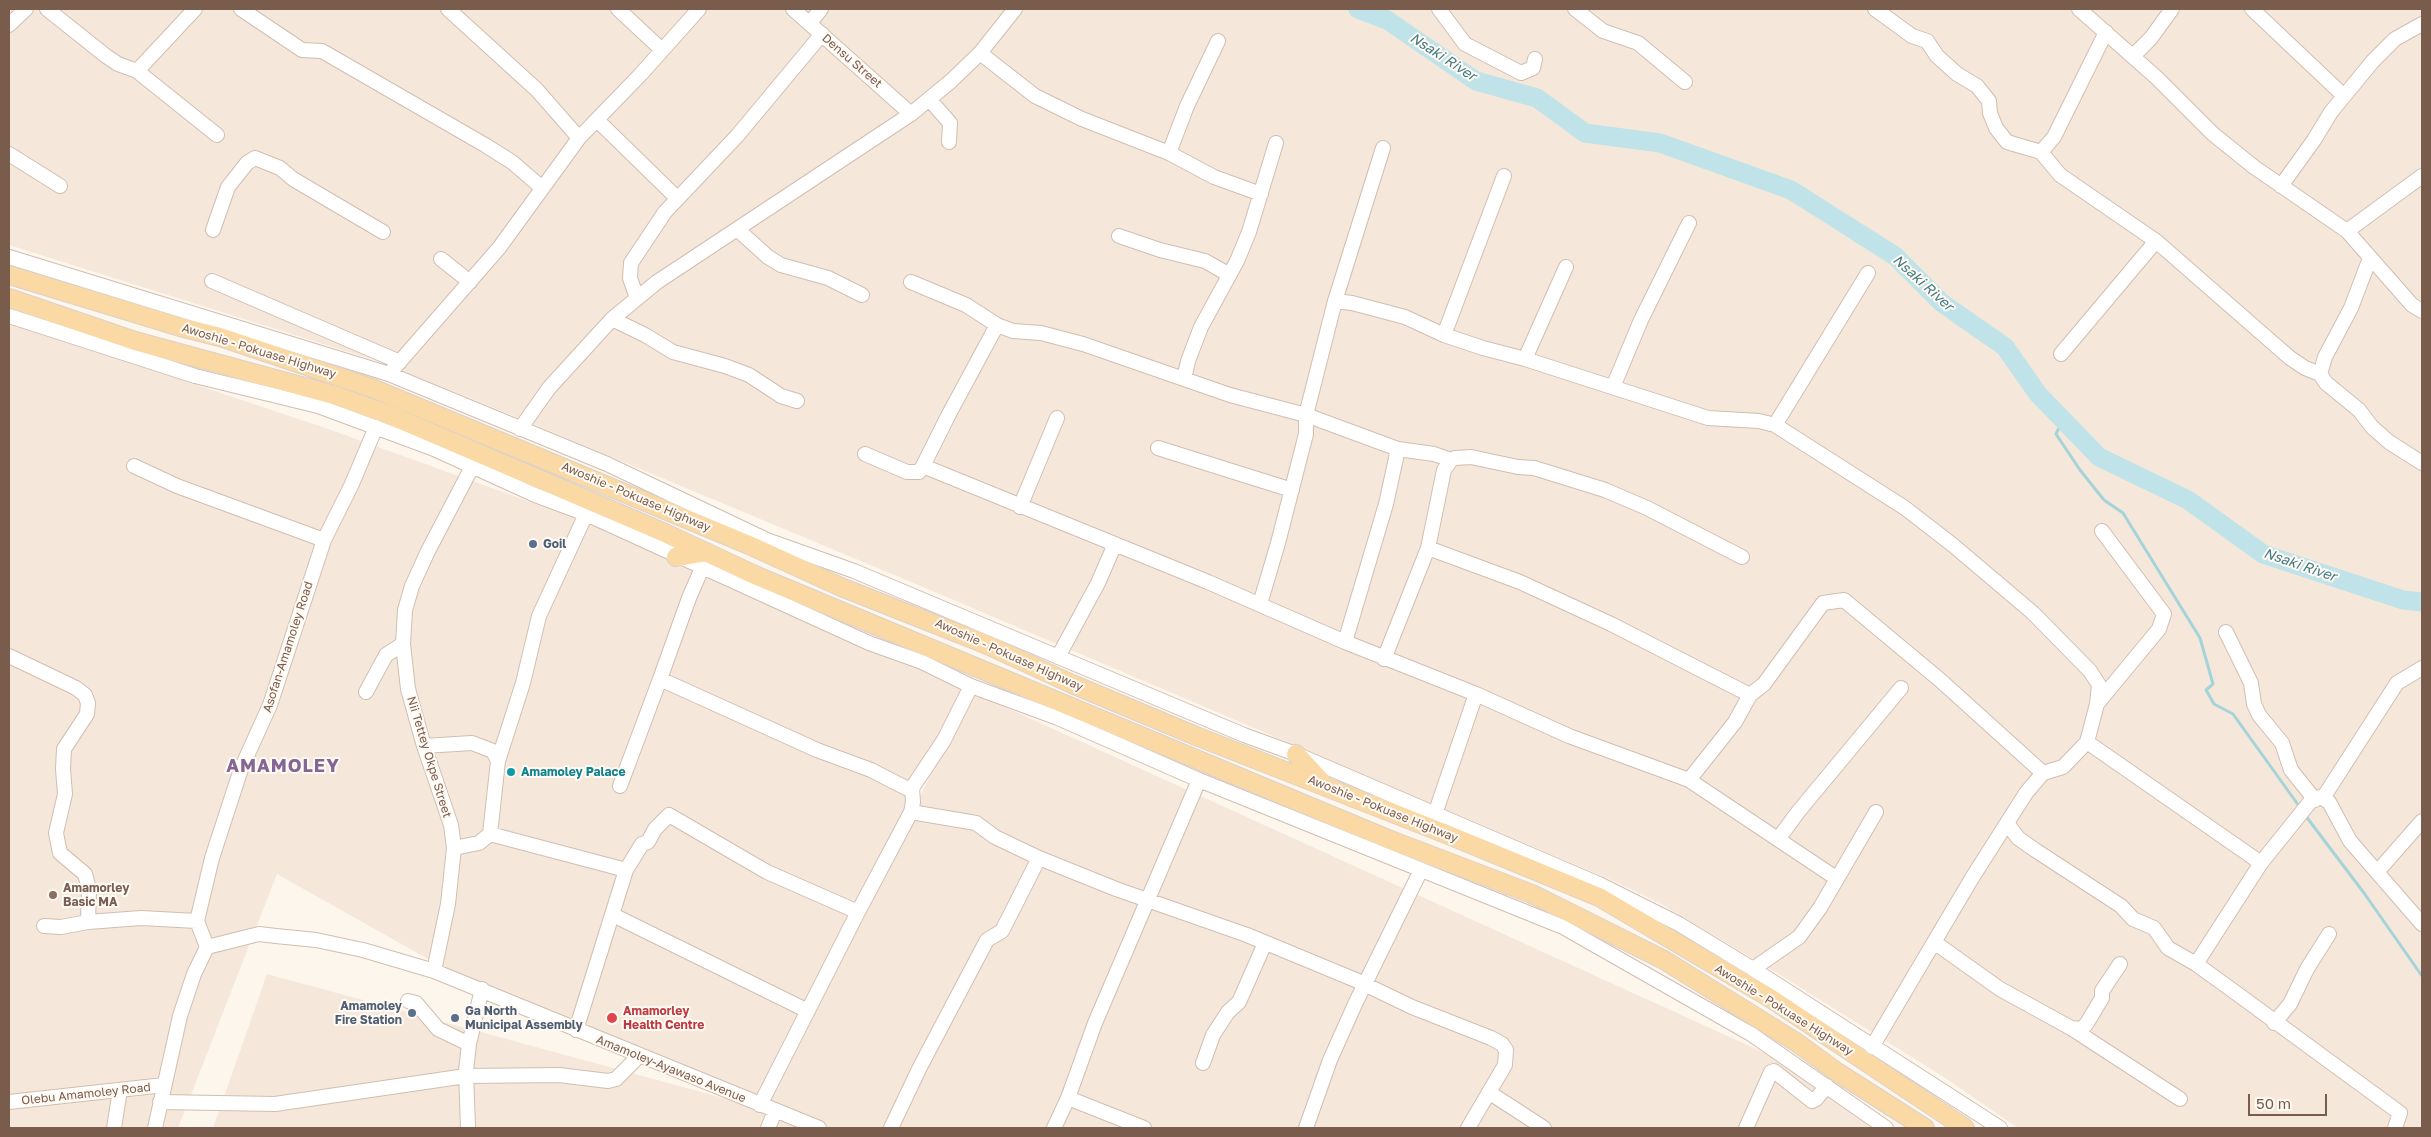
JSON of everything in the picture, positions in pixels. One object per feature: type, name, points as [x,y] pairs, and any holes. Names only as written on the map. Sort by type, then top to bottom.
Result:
[{"type":"main road","name":"Awoshie - Pokuase Highway","points":[[9,275],[220,337],[372,388],[548,459],[749,545],[841,587],[985,644],[1072,684],[1196,736],[1325,785],[1599,897],[1770,998],[1965,1128]]},
{"type":"main road","name":"Awoshie - Pokuase Highway","points":[[9,298],[135,341],[334,394],[365,406],[704,560],[765,580],[1388,839],[1532,894],[1664,960],[1796,1042],[1837,1072],[1925,1128]]},
{"type":"main road","points":[[82,323],[88,299]]},
{"type":"main road","points":[[676,557],[704,560]]},
{"type":"main road","points":[[1296,754],[1325,785]]},
{"type":"main road","points":[[1796,1042],[1814,1028]]},
{"type":"street","points":[[9,25],[26,9]]},
{"type":"street","points":[[47,9],[106,56],[118,64],[136,71],[217,135]]},
{"type":"street","points":[[136,71],[195,9]]},
{"type":"street","points":[[241,9],[302,50],[322,51],[477,140],[512,162],[542,187]]},
{"type":"street","points":[[448,9],[536,90],[578,138]]},
{"type":"street","points":[[618,9],[662,50]]},
{"type":"street","points":[[389,374],[499,248],[578,138],[597,120],[699,9]]},
{"type":"street","name":"Densu Street","points":[[793,9],[910,114]]},
{"type":"street","points":[[810,23],[821,9]]},
{"type":"street","points":[[520,429],[548,388],[612,320],[637,298],[657,282],[910,114],[980,53],[1015,9]]},
{"type":"street","points":[[1438,9],[1465,44],[1521,73],[1533,68],[1535,59]]},
{"type":"street","points":[[1575,9],[1602,31],[1638,43],[1685,82]]},
{"type":"street","points":[[1875,9],[1912,36],[1927,41],[1937,56],[1957,74],[1977,86],[1989,101],[1990,113],[1996,128],[2007,142],[2041,152],[2060,175],[2156,241],[2290,358],[2304,368],[2320,374],[2326,383],[2359,410],[2372,427],[2389,442],[2422,463]]},
{"type":"street","points":[[2079,9],[2133,56],[2213,134],[2281,186],[2347,231],[2412,306],[2422,311]]},
{"type":"street","points":[[2133,56],[2151,38],[2172,9]]},
{"type":"street","points":[[2252,9],[2344,96]]},
{"type":"street","points":[[2281,186],[2344,96],[2395,39],[2422,24]]},
{"type":"street","points":[[2041,152],[2054,137],[2106,32]]},
{"type":"street","points":[[637,298],[630,278],[631,263],[677,198],[743,130],[822,34]]},
{"type":"street","points":[[1169,153],[1187,106],[1218,41]]},
{"type":"street","points":[[980,53],[1035,96],[1082,119],[1169,153],[1214,176],[1261,194]]},
{"type":"street","points":[[929,99],[950,123],[949,142]]},
{"type":"street","points":[[597,120],[677,198]]},
{"type":"street","points":[[1184,379],[1194,344],[1228,274],[1237,261],[1249,232],[1276,143]]},
{"type":"street","points":[[1260,604],[1306,434],[1306,415],[1335,301],[1383,148]]},
{"type":"street","points":[[9,154],[60,186]]},
{"type":"street","points":[[213,230],[228,187],[247,163],[255,158],[280,168],[294,179],[382,232]]},
{"type":"street","points":[[1444,335],[1504,176]]},
{"type":"street","points":[[2347,231],[2422,176]]},
{"type":"street","points":[[1613,387],[1641,320],[1689,223]]},
{"type":"street","points":[[738,230],[768,257],[781,265],[828,278],[862,295]]},
{"type":"street","points":[[1119,236],[1160,250],[1205,261],[1228,274]]},
{"type":"street","points":[[2061,354],[2156,241]]},
{"type":"street","points":[[9,257],[389,374],[607,464],[768,540],[854,571],[1244,735],[1296,754],[1599,884],[1679,924],[1753,969],[2000,1128]]},
{"type":"street","points":[[2320,374],[2325,357],[2351,308],[2370,258]]},
{"type":"street","points":[[441,259],[470,282]]},
{"type":"street","points":[[1525,359],[1566,267]]},
{"type":"street","points":[[1775,425],[1868,273]]},
{"type":"street","points":[[212,282],[400,362]]},
{"type":"street","points":[[911,282],[966,305],[997,325],[1013,331],[1041,333],[1083,344],[1230,396],[1306,415],[1398,449],[1434,454],[1450,460],[1471,457],[1518,468],[1534,468],[1605,490],[1647,508],[1742,556]]},
{"type":"street","points":[[1335,301],[1352,302],[1405,317],[1444,335],[1708,418],[1775,425],[1904,508],[2033,613],[2095,678],[2099,685],[2097,704],[2087,742],[2063,766],[2043,773],[2026,793],[1872,1047]]},
{"type":"street","points":[[9,316],[195,376],[318,406],[376,427],[535,495],[586,514],[676,557]]},
{"type":"street","points":[[612,320],[645,335],[673,352],[725,366],[749,375],[781,396],[797,401]]},
{"type":"street","points":[[865,454],[907,472],[919,472],[997,325]]},
{"type":"street","points":[[1020,506],[1057,418]]},
{"type":"street","name":"Asofan-Amamoley Road","points":[[197,921],[212,858],[241,769],[270,705],[324,540],[351,486],[376,427]]},
{"type":"street","points":[[1158,448],[1292,490]]},
{"type":"street","points":[[1345,642],[1386,504],[1398,449]]},
{"type":"street","points":[[1384,659],[1428,548],[1444,470],[1450,460]]},
{"type":"street","points":[[134,466],[176,486],[324,540]]},
{"type":"street","points":[[923,466],[1260,604],[1384,659],[1476,694],[1570,736],[1689,780],[1779,838],[1836,878]]},
{"type":"street","name":"Nii Tettey Okpe Street","points":[[434,970],[448,904],[454,848],[451,825],[424,746],[408,689],[403,644],[405,610],[412,586],[472,467]]},
{"type":"street","points":[[454,848],[479,842],[490,834],[498,761],[523,683],[540,616],[586,514]]},
{"type":"street","points":[[2097,704],[2159,629],[2164,614],[2102,531]]},
{"type":"street","points":[[1058,657],[1098,583],[1115,544]]},
{"type":"street","points":[[1428,548],[1520,582],[1611,624],[1750,695]]},
{"type":"street","points":[[620,786],[688,598],[704,560],[869,643],[922,662],[971,686],[1058,718],[1199,780],[1563,927],[1751,1034],[1886,1128]]},
{"type":"street","points":[[1689,780],[1735,722],[1750,695],[1764,684],[1823,603],[1844,600],[1940,680],[2043,773]]},
{"type":"street","points":[[2226,632],[2251,683],[2254,704],[2259,715],[2282,743],[2290,770],[2318,799],[2329,802],[2350,841],[2422,924]]},
{"type":"street","points":[[366,692],[386,654],[403,644]]},
{"type":"street","points":[[9,656],[76,688],[85,695],[88,702],[87,714],[64,749],[65,794],[56,833],[60,853],[85,874],[89,889],[88,922]]},
{"type":"street","points":[[2196,964],[2261,863],[2318,799],[2397,683],[2422,668]]},
{"type":"street","points":[[660,679],[817,750],[871,770],[906,788],[912,788]]},
{"type":"street","points":[[760,1105],[911,812],[913,802],[912,788],[944,740],[971,686]]},
{"type":"street","points":[[1779,838],[1798,812],[1901,688]]},
{"type":"street","points":[[1435,814],[1476,694]]},
{"type":"street","points":[[2087,742],[2261,863]]},
{"type":"street","points":[[424,746],[472,743],[493,751],[498,761]]},
{"type":"street","points":[[1054,1128],[1068,1098],[1095,1023],[1199,780]]},
{"type":"street","points":[[911,812],[976,823],[995,837],[1038,858],[1116,889],[1265,943],[1358,981],[1363,985],[1502,1044],[1507,1056],[1506,1065],[1468,1128]]},
{"type":"street","points":[[1753,969],[1799,937],[1820,908],[1876,812]]},
{"type":"street","points":[[576,1030],[626,870],[642,844],[648,842],[666,816],[673,815],[767,872],[858,912]]},
{"type":"street","points":[[2378,871],[2422,821]]},
{"type":"street","points":[[2007,823],[2018,838],[2121,906],[2134,919],[2154,928],[2168,948],[2196,964],[2274,1023],[2400,1113],[2395,1128]]},
{"type":"street","points":[[490,834],[626,870]]},
{"type":"street","points":[[891,1128],[920,1067],[987,940],[1002,931],[1038,858]]},
{"type":"street","points":[[1306,1128],[1330,1060],[1363,985],[1387,942],[1421,870]]},
{"type":"street","points":[[612,915],[808,1011]]},
{"type":"street","points":[[44,926],[61,927],[88,922],[141,918],[197,921],[208,947],[194,974],[180,1016],[155,1128]]},
{"type":"street","name":"Amamoley-Ayawaso Avenue","points":[[208,947],[259,934],[316,940],[363,950],[434,970],[639,1056],[819,1128]]},
{"type":"street","points":[[2274,1023],[2296,994],[2306,969],[2329,934]]},
{"type":"street","points":[[1934,942],[2000,989],[2072,1028],[2180,1100]]},
{"type":"street","points":[[1203,1063],[1214,1035],[1228,1012],[1239,1002],[1265,943]]},
{"type":"street","points":[[2072,1028],[2082,1028],[2087,1023],[2102,998],[2102,991],[2120,964]]},
{"type":"street","points":[[468,1128],[466,1076],[469,1044],[482,989]]},
{"type":"street","points":[[408,1001],[416,1003],[438,1029],[469,1044]]},
{"type":"street","points":[[160,1102],[275,1104],[466,1076],[559,1075],[608,1081],[616,1079],[639,1056]]},
{"type":"street","points":[[1746,1128],[1771,1072],[1774,1071],[1812,1101],[1827,1086]]},
{"type":"street","name":"Olebu Amamoley Road","points":[[9,1102],[164,1085]]},
{"type":"street","points":[[114,1128],[120,1090]]},
{"type":"street","points":[[1490,1093],[1544,1128]]},
{"type":"street","points":[[1068,1098],[1144,1128]]},
{"type":"street","points":[[768,1128],[775,1111]]},
{"type":"shaded area","points":[[9,9],[2422,9],[2422,1128],[2018,1128],[1942,1076],[1782,976],[1663,905],[1616,882],[923,587],[475,400],[374,360],[9,245]]},
{"type":"shaded area","points":[[9,322],[331,430],[636,540],[966,690],[763,1106],[476,986],[277,874],[178,1128],[9,1128]]},
{"type":"shaded area","points":[[970,691],[1767,1054],[1879,1128],[213,1128],[267,974],[764,1109],[864,915]]},
{"type":"waterway","name":"Nsaki River","points":[[1358,9],[1387,20],[1476,81],[1537,98],[1585,133],[1660,143],[1791,190],[1895,256],[1942,303],[2005,347],[2038,394],[2099,457],[2188,500],[2263,554],[2403,600],[2422,602]]},
{"type":"waterway","points":[[2063,419],[2056,434],[2080,470],[2104,500],[2123,513],[2200,638],[2213,684],[2206,690],[2214,704],[2233,714],[2299,806]]},
{"type":"waterway","points":[[2305,815],[2364,893],[2422,976]]},
{"type":"place","name":"Goil","points":[[533,544]]},
{"type":"place","name":"Amamoley Palace","points":[[511,772]]},
{"type":"place","name":"Amamorley Basic MA","points":[[53,895]]},
{"type":"place","name":"Amamoley Fire Station","points":[[412,1013]]},
{"type":"place","name":"Ga North Municipal Assembly","points":[[455,1018]]},
{"type":"place","name":"Amamorley Health Centre","points":[[612,1018]]},
{"type":"district","name":"AMAMOLEY","points":[[283,766]]}]
